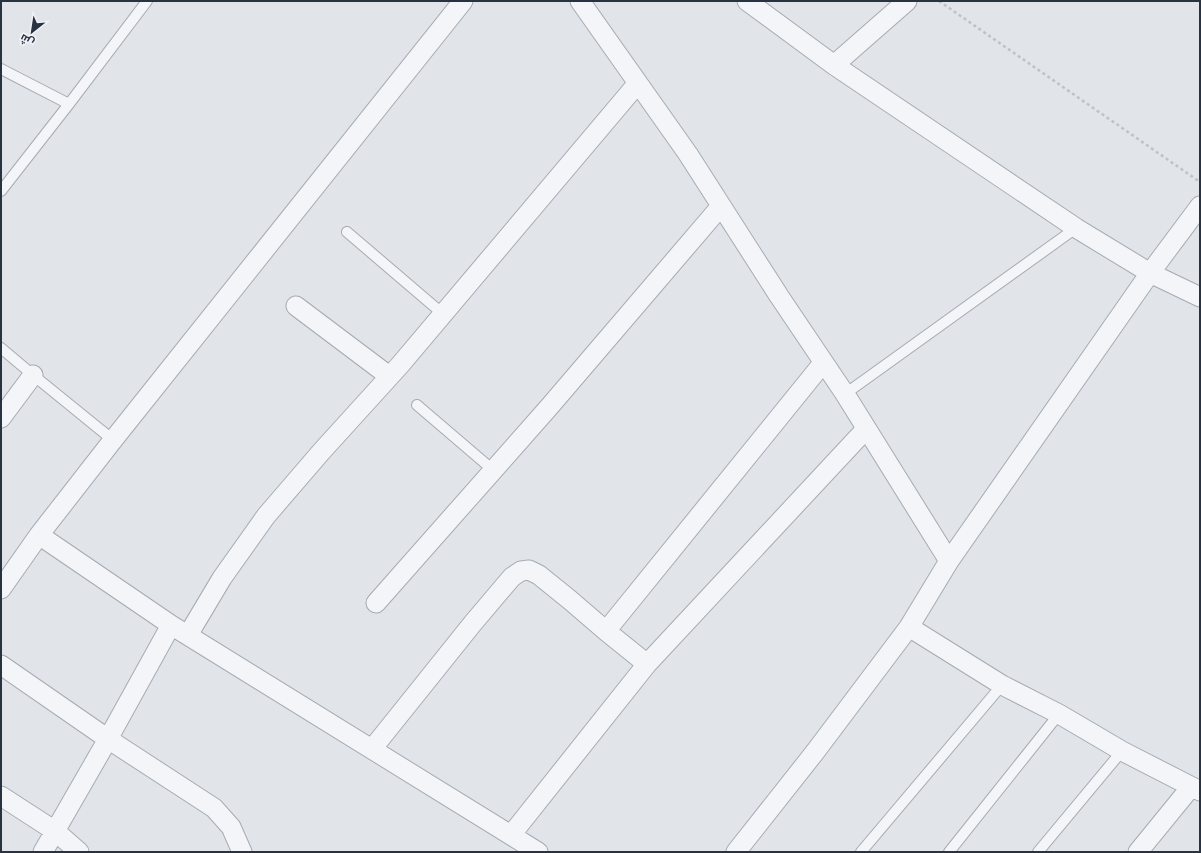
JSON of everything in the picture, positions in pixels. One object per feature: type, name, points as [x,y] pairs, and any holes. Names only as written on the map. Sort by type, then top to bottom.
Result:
[{"type":"street","points":[[1,589],[39,535],[113,440],[463,1]]},
{"type":"street","points":[[580,1],[688,154],[779,296],[845,394],[950,561]]},
{"type":"street","points":[[747,1],[834,65],[1076,228],[1150,273],[1200,297]]},
{"type":"street","points":[[834,65],[907,1]]},
{"type":"street","points":[[188,635],[222,578],[266,516],[443,314],[638,83]]},
{"type":"street","points":[[376,603],[721,206]]},
{"type":"street","points":[[736,852],[815,752],[908,627],[950,561],[1150,273],[1200,206]]},
{"type":"street","points":[[296,306],[389,376]]},
{"type":"street","points":[[606,631],[823,363]]},
{"type":"street","points":[[1,418],[33,375]]},
{"type":"street","points":[[511,835],[647,664],[866,429]]},
{"type":"street","points":[[39,535],[171,625],[538,852]]},
{"type":"street","points":[[372,749],[473,623],[512,577],[521,571],[529,570],[539,575],[647,664]]},
{"type":"street","points":[[43,852],[171,625]]},
{"type":"street","points":[[908,627],[1002,685],[1059,714],[1122,751],[1196,789],[1138,852]]},
{"type":"street","points":[[1,665],[108,739],[214,808],[231,827],[242,852]]},
{"type":"street","points":[[1,796],[55,831],[79,852]]},
{"type":"lane","points":[[1,191],[69,104],[146,1]]},
{"type":"lane","points":[[1,69],[69,104]]},
{"type":"lane","points":[[845,394],[1076,228]]},
{"type":"lane","points":[[347,232],[443,314]]},
{"type":"lane","points":[[1,348],[113,440]]},
{"type":"lane","points":[[417,405],[493,470]]},
{"type":"lane","points":[[861,852],[1002,685]]},
{"type":"lane","points":[[949,852],[1059,714]]},
{"type":"lane","points":[[1038,852],[1122,751]]},
{"type":"path","points":[[939,1],[1200,182]]}]
